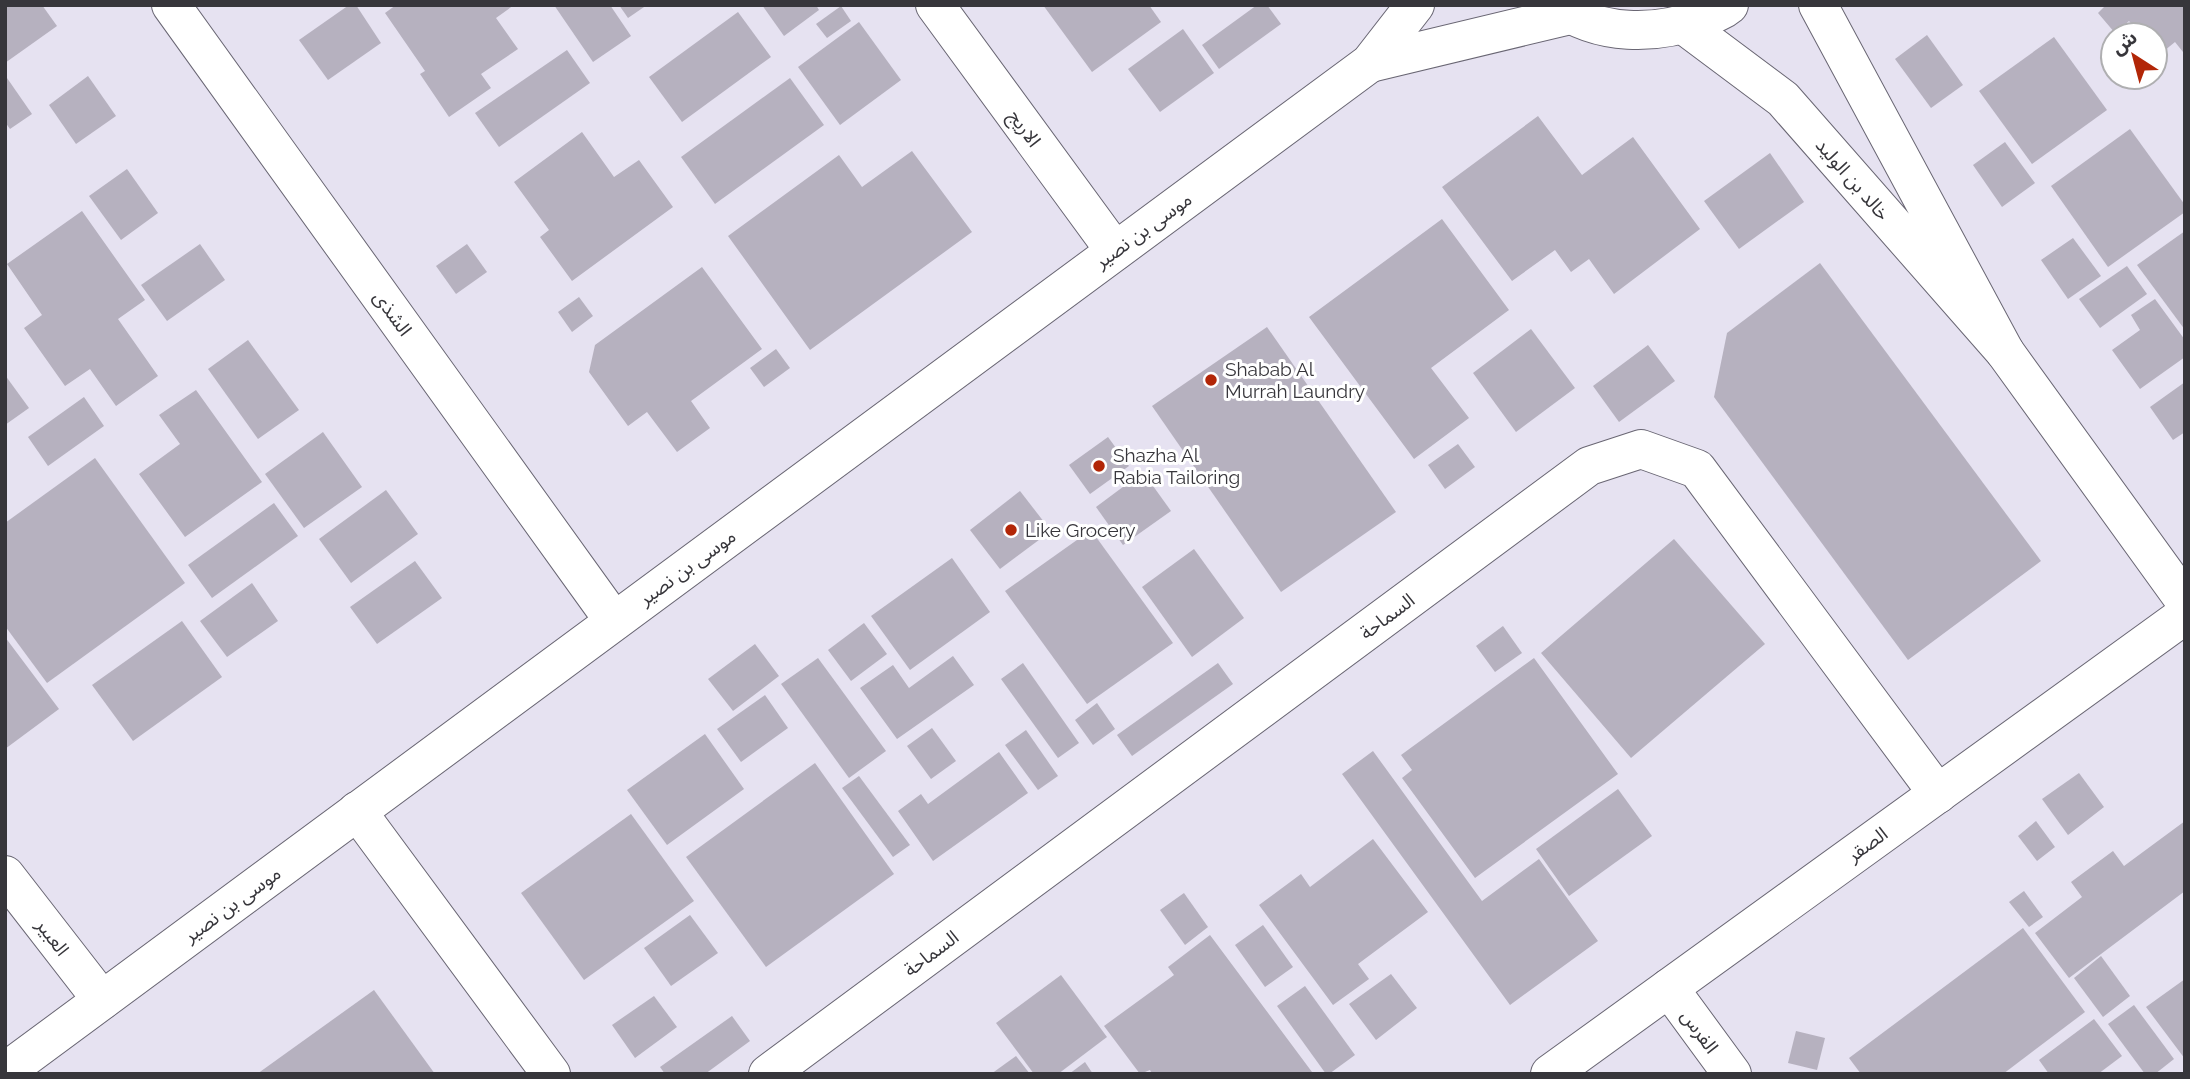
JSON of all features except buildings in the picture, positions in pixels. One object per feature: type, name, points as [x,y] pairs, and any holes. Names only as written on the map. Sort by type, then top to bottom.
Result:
[{"type":"street","name":"الشذى","points":[[171,5],[614,621]]},
{"type":"street","name":"الاريج","points":[[935,5],[1115,251]]},
{"type":"street","name":"موسى بن نصير","points":[[5,1072],[1370,62],[1415,5]]},
{"type":"street","points":[[1563,10],[1607,28],[1646,31],[1684,25],[1729,5]]},
{"type":"street","name":"خالد بن الوليد","points":[[1818,5],[2005,352]]},
{"type":"street","name":"موسى بن نصير","points":[[1370,62],[1563,10]]},
{"type":"street","name":"خالد بن الوليد","points":[[1684,25],[1783,99],[2005,352],[2185,601]]},
{"type":"street","name":"السماحة","points":[[768,1074],[1589,466],[1641,449],[1697,469],[1938,794]]},
{"type":"street","name":"الصقر","points":[[1550,1074],[2185,615]]},
{"type":"street","points":[[357,811],[551,1074]]},
{"type":"street","name":"العبير","points":[[5,875],[102,1000]]},
{"type":"street","name":"الفرس","points":[[1669,988],[1732,1074]]},
{"type":"place","name":"Shabab Al Murrah Laundry","points":[[1211,380]]},
{"type":"place","name":"Shazha Al Rabia Tailoring","points":[[1099,466]]},
{"type":"place","name":"Like Grocery","points":[[1011,530]]}]
